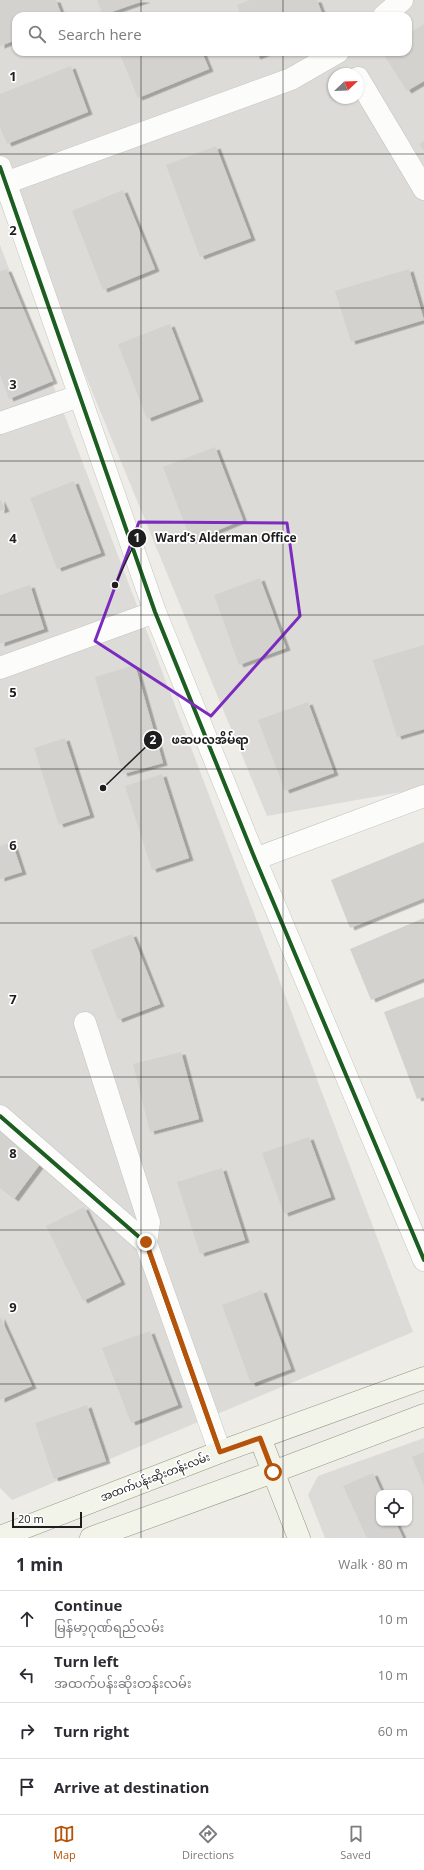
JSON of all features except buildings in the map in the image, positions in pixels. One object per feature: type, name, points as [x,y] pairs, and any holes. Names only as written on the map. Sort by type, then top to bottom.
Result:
[{"type":"main road","name":"အထက်ပန်းဆိုးတန်းလမ်း","points":[[4,1533],[220,1452],[424,1378]]},
{"type":"main road","points":[[91,1538],[424,1415]]},
{"type":"main road","points":[[260,1438],[299,1538]]},
{"type":"street","points":[[388,12],[402,0]]},
{"type":"street","points":[[331,56],[291,80],[2,178],[155,612],[255,859],[424,1260]]},
{"type":"street","points":[[345,56],[352,68]]},
{"type":"street","points":[[364,88],[424,189]]},
{"type":"street","points":[[0,423],[79,396]]},
{"type":"street","points":[[0,668],[155,612]]},
{"type":"street","points":[[255,859],[424,796]]},
{"type":"street","points":[[85,1023],[149,1222],[146,1242],[220,1452]]},
{"type":"street","points":[[0,1116],[146,1242]]},
{"type":"highlighted area","points":[[139,522],[287,523],[300,616],[211,716],[95,641]]},
{"type":"shaded area","points":[[0,0],[424,0],[424,788],[267,816],[0,168]]},
{"type":"shaded area","points":[[0,245],[413,1332],[12,1500],[0,1488]]},
{"type":"shaded area","points":[[424,1438],[424,1538],[325,1538],[308,1495],[318,1476]]},
{"type":"cycle path","points":[[0,167],[155,612],[255,859],[424,1260]]},
{"type":"cycle path","points":[[0,1116],[146,1243],[220,1452]]},
{"type":"place","name":"Ward’s Alderman Office","points":[[115,585]]},
{"type":"place","name":"ဖဆပလအိမ်ရာ","points":[[103,788]]},
{"type":"route","points":[[146,1242],[220,1452],[260,1438],[273,1472]]}]
